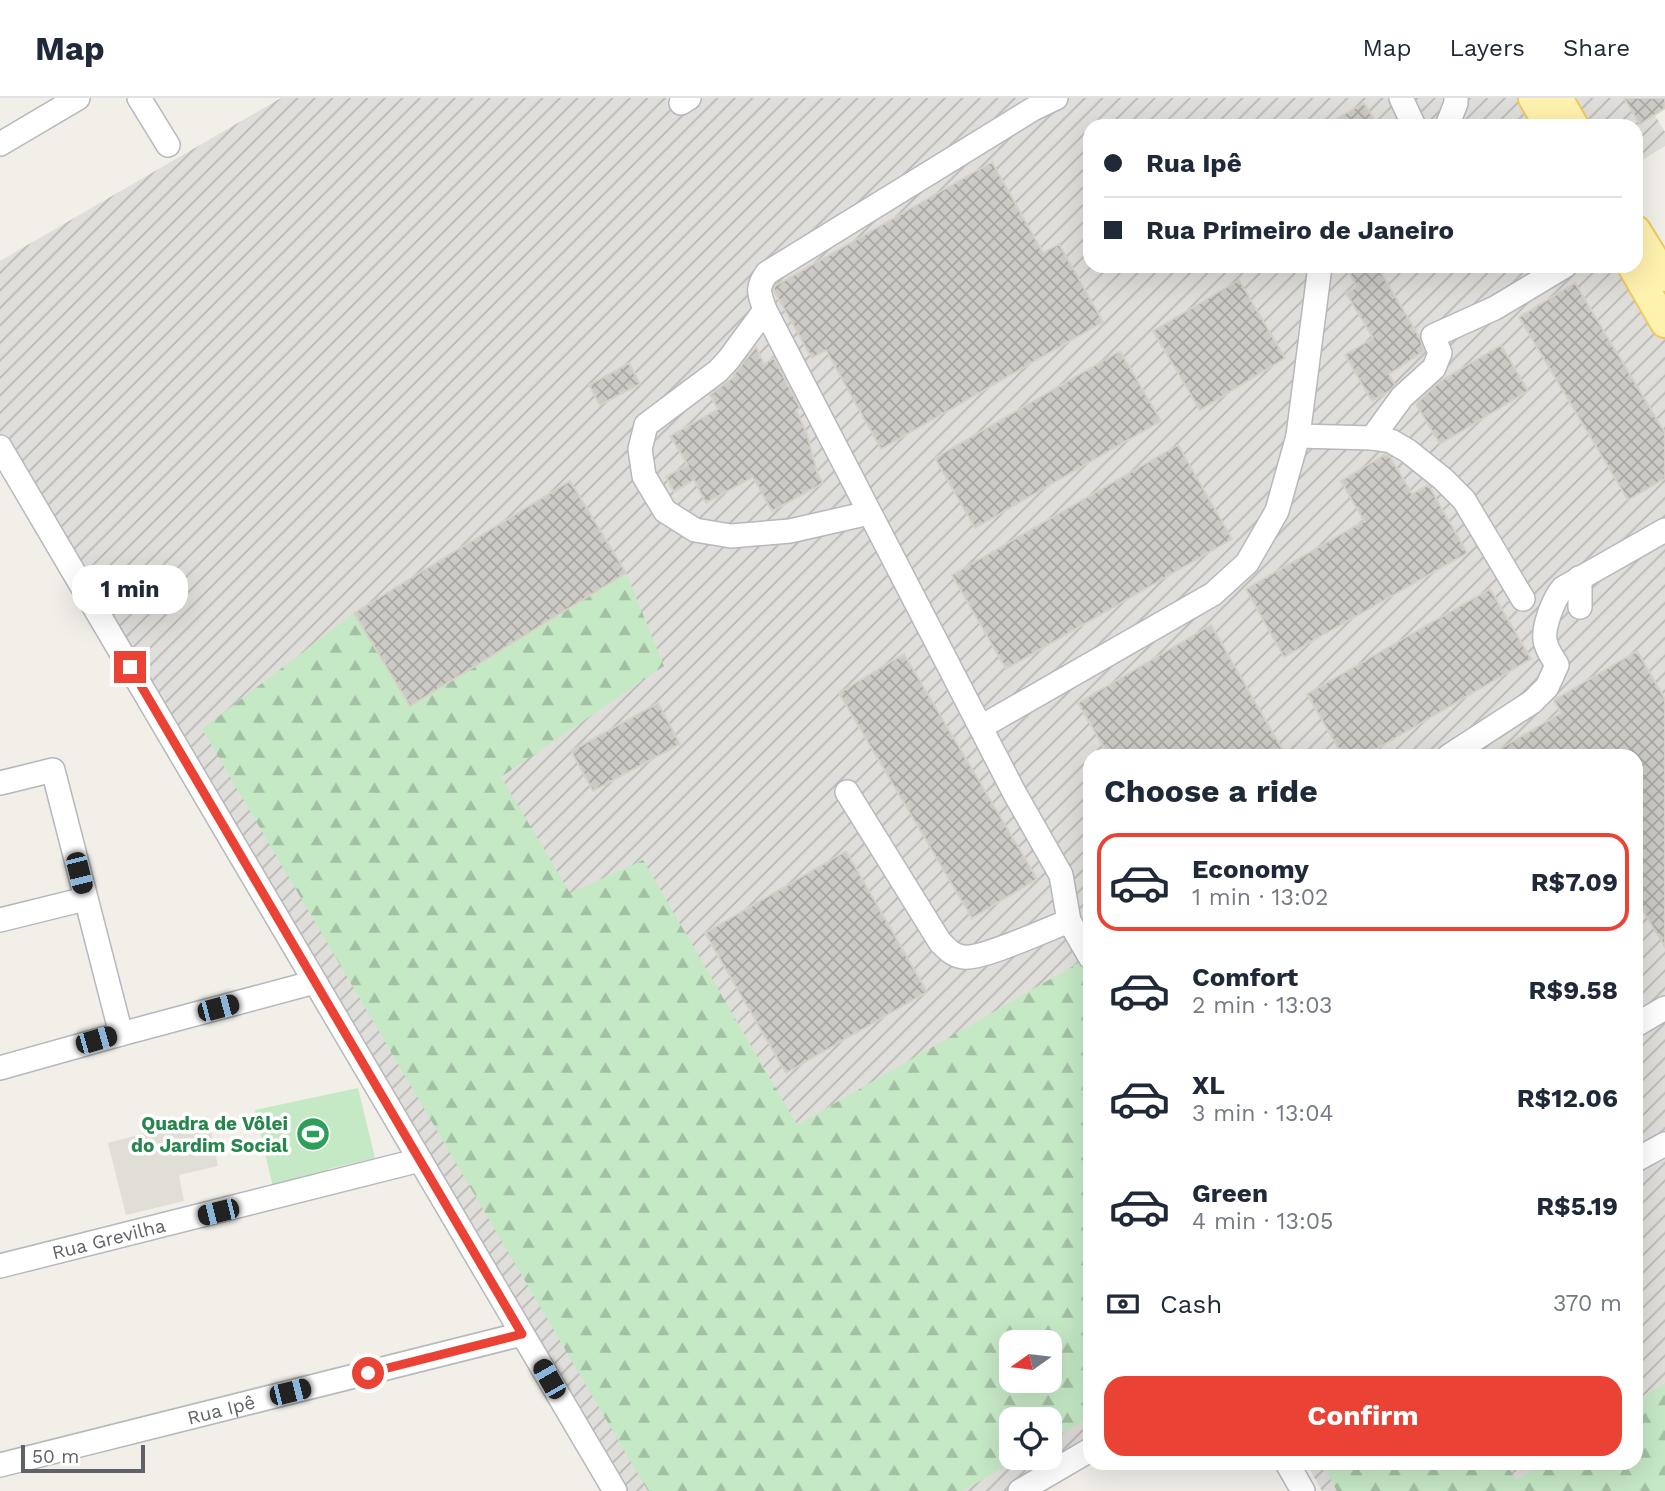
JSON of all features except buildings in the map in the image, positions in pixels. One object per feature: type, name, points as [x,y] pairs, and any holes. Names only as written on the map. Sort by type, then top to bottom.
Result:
[{"type":"main road","points":[[1533,98],[1545,119]]},
{"type":"main road","points":[[1558,98],[1570,119]]},
{"type":"main road","points":[[1643,241],[1665,277]]},
{"type":"main road","points":[[1637,273],[1662,311]]},
{"type":"street","points":[[0,144],[78,98]]},
{"type":"street","points":[[139,98],[168,145]]},
{"type":"street","points":[[1056,98],[1033,109],[767,273],[760,282],[760,294],[765,310],[869,513],[1015,794],[1061,875],[1069,921],[1083,945]]},
{"type":"street","points":[[1401,98],[1411,119]]},
{"type":"street","points":[[1450,119],[1456,98]]},
{"type":"street","points":[[981,727],[1213,594],[1247,563],[1277,511],[1298,436],[1319,273]]},
{"type":"street","points":[[1372,439],[1402,397],[1434,368],[1440,353],[1433,336],[1494,307],[1554,273]]},
{"type":"street","points":[[765,310],[719,370],[646,425],[640,449],[644,476],[665,511],[695,530],[731,536],[790,531],[869,513]]},
{"type":"street","points":[[1298,436],[1391,441],[1408,451],[1464,500],[1523,599]]},
{"type":"street","points":[[0,447],[615,1491]]},
{"type":"street","points":[[1460,749],[1532,702],[1548,687],[1557,666],[1545,640],[1547,621],[1557,594],[1563,587],[1665,530]]},
{"type":"street","points":[[1579,579],[1580,607]]},
{"type":"street","points":[[0,783],[53,769],[121,1034]]},
{"type":"street","points":[[847,792],[940,942],[953,954],[966,958],[986,953],[1069,921]]},
{"type":"street","points":[[0,920],[85,899]]},
{"type":"street","points":[[0,1068],[315,982]]},
{"type":"street","points":[[1643,1021],[1665,1008]]},
{"type":"street","points":[[1643,1156],[1665,1144]]},
{"type":"street","name":"Rua Grevilha","points":[[0,1266],[420,1160]]},
{"type":"street","name":"Rua Ipê","points":[[0,1465],[522,1334]]},
{"type":"street","points":[[1020,1491],[1083,1454]]},
{"type":"street","points":[[1291,1470],[1303,1491]]},
{"type":"shaded area","points":[[281,98],[667,98],[673,107],[689,98],[1533,98],[1545,119],[1083,119],[1083,273],[1636,273],[1665,323],[1665,1491],[1322,1491],[1310,1470],[1643,1470],[1643,749],[1083,749],[1083,1454],[1062,1466],[1062,1407],[999,1407],[999,1470],[1056,1470],[1020,1491],[615,1491],[0,447],[0,261]]},
{"type":"shaded area","points":[[1558,98],[1665,98],[1665,108],[1655,115],[1665,132],[1665,146],[1643,160],[1643,119],[1570,119]]},
{"type":"shaded area","points":[[208,1116],[218,1166],[179,1175],[184,1201],[126,1215],[108,1143]]},
{"type":"green space","points":[[626,573],[664,666],[501,777],[570,893],[643,860],[797,1125],[1080,962],[1083,966],[1083,1421],[1062,1434],[1062,1407],[999,1407],[999,1470],[963,1491],[648,1491],[202,729],[354,613],[410,705]]},
{"type":"green space","points":[[358,1088],[375,1158],[328,1169],[328,1174],[273,1187],[255,1110]]},
{"type":"green space","points":[[1665,1383],[1665,1491],[1337,1491],[1325,1470],[1510,1470],[1516,1480],[1532,1470],[1643,1470],[1643,1397]]},
{"type":"place","name":"Quadra de Vôlei do Jardim Social","points":[[313,1134]]},
{"type":"route","points":[[130,667],[522,1334],[368,1373]]}]
